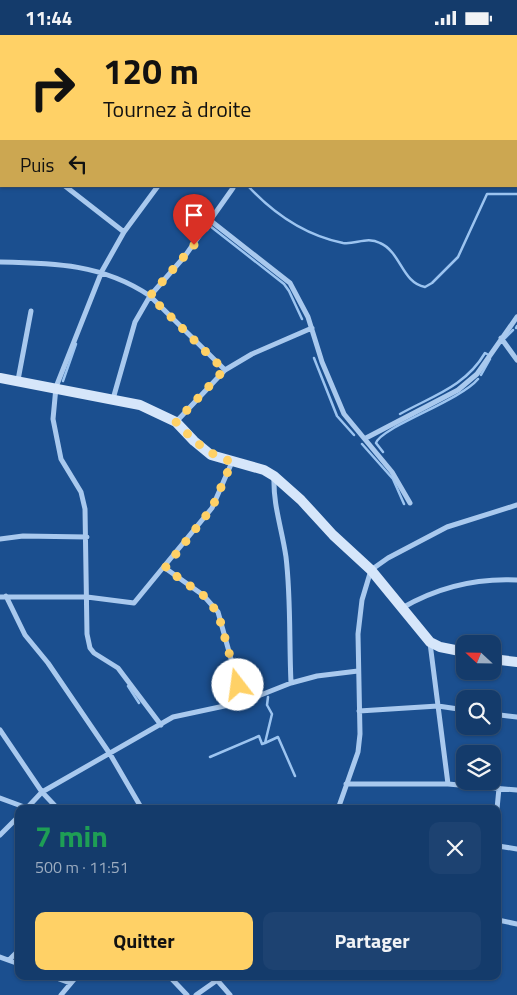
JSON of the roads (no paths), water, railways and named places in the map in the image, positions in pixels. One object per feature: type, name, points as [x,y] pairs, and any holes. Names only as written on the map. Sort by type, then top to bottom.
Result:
[{"type":"main road","points":[[0,378],[56,387],[140,405],[176,422],[211,455],[264,470],[274,476],[301,500],[333,535],[371,570],[430,643],[456,650]]},
{"type":"main road","points":[[501,660],[517,662]]},
{"type":"street","points":[[65,187],[124,233]]},
{"type":"street","points":[[157,187],[124,233],[102,271],[56,387],[53,419],[61,459],[81,492],[85,509],[87,537],[87,634],[90,647],[94,653],[118,668],[161,725]]},
{"type":"street","points":[[113,399],[135,322],[150,296],[185,256],[233,188]]},
{"type":"street","points":[[211,221],[290,283],[302,303],[322,362],[344,414],[366,438],[392,472],[410,503]]},
{"type":"street","points":[[0,262],[52,264],[102,271],[150,296],[224,370]]},
{"type":"street","points":[[18,380],[31,311]]},
{"type":"street","points":[[366,438],[458,390],[477,374],[517,317]]},
{"type":"street","points":[[176,422],[224,370],[312,328]]},
{"type":"street","points":[[501,338],[517,360]]},
{"type":"street","points":[[3,597],[87,597],[134,603],[165,568],[212,508],[232,462]]},
{"type":"street","points":[[274,476],[275,507],[286,555],[291,605],[291,683]]},
{"type":"street","points":[[339,805],[358,752],[360,734],[358,671],[360,620],[371,570],[388,558],[447,527],[517,505]]},
{"type":"street","points":[[0,539],[24,536],[87,537]]},
{"type":"street","points":[[165,568],[203,595],[218,613],[243,702]]},
{"type":"street","points":[[402,608],[444,588],[482,580],[517,580]]},
{"type":"street","points":[[3,597],[25,635],[48,663],[110,754],[140,805]]},
{"type":"street","points":[[430,643],[448,784]]},
{"type":"street","points":[[30,805],[42,792],[174,717],[243,702],[291,683],[317,676],[358,671]]},
{"type":"street","points":[[359,711],[438,706],[456,709]]},
{"type":"street","points":[[501,715],[517,717]]},
{"type":"street","points":[[0,730],[42,792],[54,805]]},
{"type":"street","points":[[346,784],[456,785]]},
{"type":"street","points":[[501,788],[517,790]]},
{"type":"street","points":[[497,805],[499,790]]},
{"type":"street","points":[[0,798],[17,805]]},
{"type":"street","points":[[0,835],[15,820]]},
{"type":"street","points":[[501,846],[517,849]]},
{"type":"street","points":[[501,921],[517,924]]},
{"type":"street","points":[[9,961],[15,954]]},
{"type":"street","points":[[0,957],[15,963]]},
{"type":"street","points":[[62,980],[70,983]]},
{"type":"street","points":[[61,995],[73,980]]},
{"type":"street","points":[[173,980],[187,995]]},
{"type":"street","points":[[196,995],[217,980],[230,995]]},
{"type":"waterway","points":[[249,187],[268,206],[291,222],[315,235],[343,243],[366,240],[380,243],[393,253],[411,280],[425,287],[432,283],[458,257],[487,194],[517,194]]},
{"type":"waterway","points":[[207,230],[210,226],[284,284],[302,319]]},
{"type":"waterway","points":[[505,338],[513,330]]},
{"type":"waterway","points":[[63,381],[76,344]]},
{"type":"waterway","points":[[400,414],[436,396],[458,382],[477,365],[485,353],[487,354]]},
{"type":"waterway","points":[[314,358],[337,416],[354,435]]},
{"type":"waterway","points":[[481,375],[490,359]]},
{"type":"waterway","points":[[383,452],[376,443],[381,437],[392,429],[455,396],[478,379]]},
{"type":"waterway","points":[[362,444],[393,479],[404,504]]},
{"type":"waterway","points":[[128,686],[139,703]]},
{"type":"waterway","points":[[265,743],[272,714],[267,705],[268,697]]},
{"type":"waterway","points":[[210,757],[259,736],[262,744],[265,743]]},
{"type":"waterway","points":[[265,743],[278,737],[295,776]]}]
